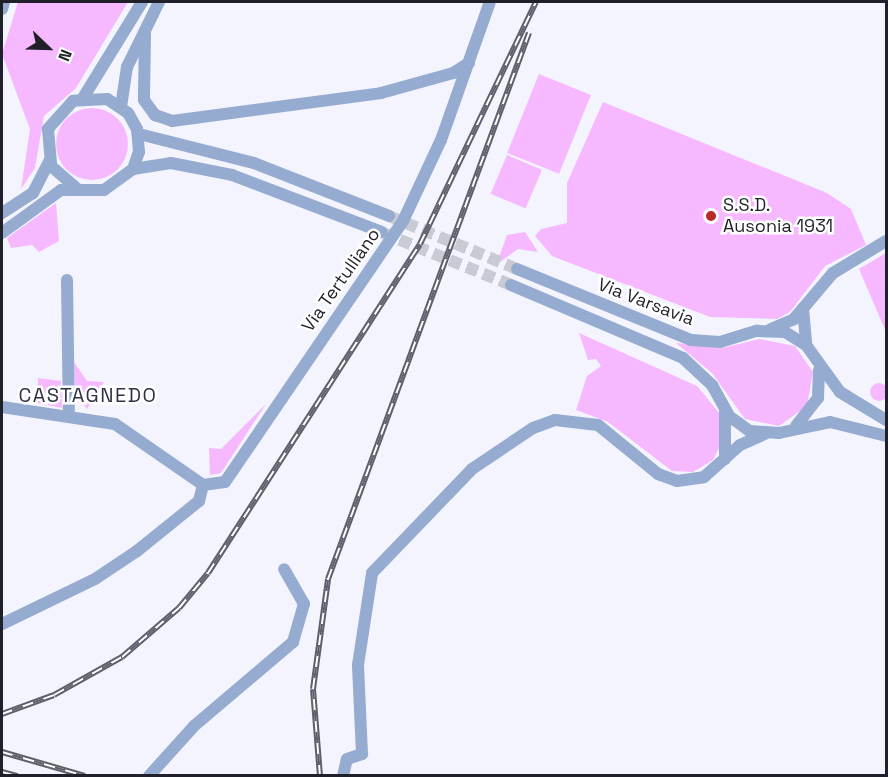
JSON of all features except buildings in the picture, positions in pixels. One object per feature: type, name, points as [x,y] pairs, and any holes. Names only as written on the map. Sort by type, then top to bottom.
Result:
[{"type":"street","points":[[2,9],[4,2]]},
{"type":"street","points":[[2,213],[33,194],[48,161],[46,140],[52,121],[83,98],[142,2]]},
{"type":"street","points":[[121,106],[124,78],[159,2]]},
{"type":"street","name":"Via Tertulliano","points":[[203,485],[230,477],[393,239],[424,180],[490,2]]},
{"type":"street","points":[[145,33],[144,100],[155,115],[172,122],[381,93],[453,74],[469,63]]},
{"type":"street","points":[[83,98],[102,98],[121,106],[139,134],[274,170],[389,216]]},
{"type":"street","points":[[133,169],[139,134]]},
{"type":"street","points":[[48,161],[77,189]]},
{"type":"street","points":[[2,233],[54,194],[77,189],[114,186],[133,169],[171,163],[232,175],[382,232]]},
{"type":"street","name":"Via Varsavia","points":[[517,269],[691,339],[720,342],[770,330],[794,319],[833,273],[886,241]]},
{"type":"street","points":[[67,279],[69,416]]},
{"type":"street","name":"Via Varsavia","points":[[511,285],[675,353],[705,377],[739,425],[765,434]]},
{"type":"street","points":[[803,307],[806,345],[819,370],[850,400],[886,420]]},
{"type":"street","points":[[770,330],[806,345]]},
{"type":"street","points":[[792,428],[815,404],[819,370]]},
{"type":"street","points":[[724,405],[729,428],[725,459]]},
{"type":"street","points":[[2,407],[69,416],[124,428],[203,485],[199,501],[137,551],[94,579],[2,624]]},
{"type":"street","points":[[343,776],[347,759],[362,754],[358,665],[372,573],[478,464],[533,428],[566,419],[606,429],[670,480],[704,477],[740,445],[765,434],[792,428],[830,422],[886,436]]},
{"type":"street","points":[[149,776],[194,726],[293,642],[304,604],[284,569]]},
{"type":"shaded area","points":[[18,2],[128,2],[76,88],[44,116],[35,168],[21,189],[30,129],[2,54]]},
{"type":"shaded area","points":[[539,74],[591,95],[559,174],[507,153]]},
{"type":"shaded area","name":"S.S.D. Ausonia 1931","points":[[603,102],[827,193],[851,209],[866,245],[825,266],[790,312],[777,319],[710,317],[552,256],[535,236],[541,229],[567,223],[567,183]]},
{"type":"shaded area","points":[[92,108],[112,114],[122,124],[128,144],[122,164],[112,174],[92,180],[72,174],[62,164],[56,144],[62,124],[72,114]]},
{"type":"shaded area","points":[[507,155],[542,170],[526,209],[491,194]]},
{"type":"shaded area","points":[[56,203],[59,241],[39,252],[32,245],[11,248],[7,238]]},
{"type":"shaded area","points":[[525,232],[538,252],[518,249],[496,265],[507,235]]},
{"type":"shaded area","points":[[886,253],[886,332],[859,269]]},
{"type":"shaded area","points":[[579,333],[697,386],[720,414],[721,444],[713,460],[693,472],[672,471],[608,422],[576,410],[587,376],[601,366],[596,359],[588,360]]},
{"type":"shaded area","points":[[760,339],[795,346],[813,372],[807,406],[779,426],[745,419],[712,373],[676,343],[722,348]]},
{"type":"shaded area","points":[[74,362],[87,381],[104,382],[87,409],[75,392]]},
{"type":"shaded area","points":[[38,378],[61,381],[62,408],[37,403]]},
{"type":"shaded area","points":[[879,383],[885,386],[888,392],[885,398],[879,401],[873,398],[870,392],[873,386]]},
{"type":"shaded area","points":[[266,404],[221,473],[210,475],[209,448],[221,449]]},
{"type":"tunnel","points":[[389,216],[517,269]]},
{"type":"tunnel","points":[[383,233],[511,285]]},
{"type":"railway","points":[[2,714],[54,695],[122,657],[179,608],[208,573],[420,244],[536,2]]},
{"type":"railway","points":[[320,776],[313,689],[328,579],[529,33]]},
{"type":"railway","points":[[2,752],[85,776]]},
{"type":"railway","points":[[2,772],[17,776]]},
{"type":"place","name":"S.S.D. Ausonia 1931","points":[[711,216]]},
{"type":"district","name":"CASTAGNEDO","points":[[88,395]]}]
